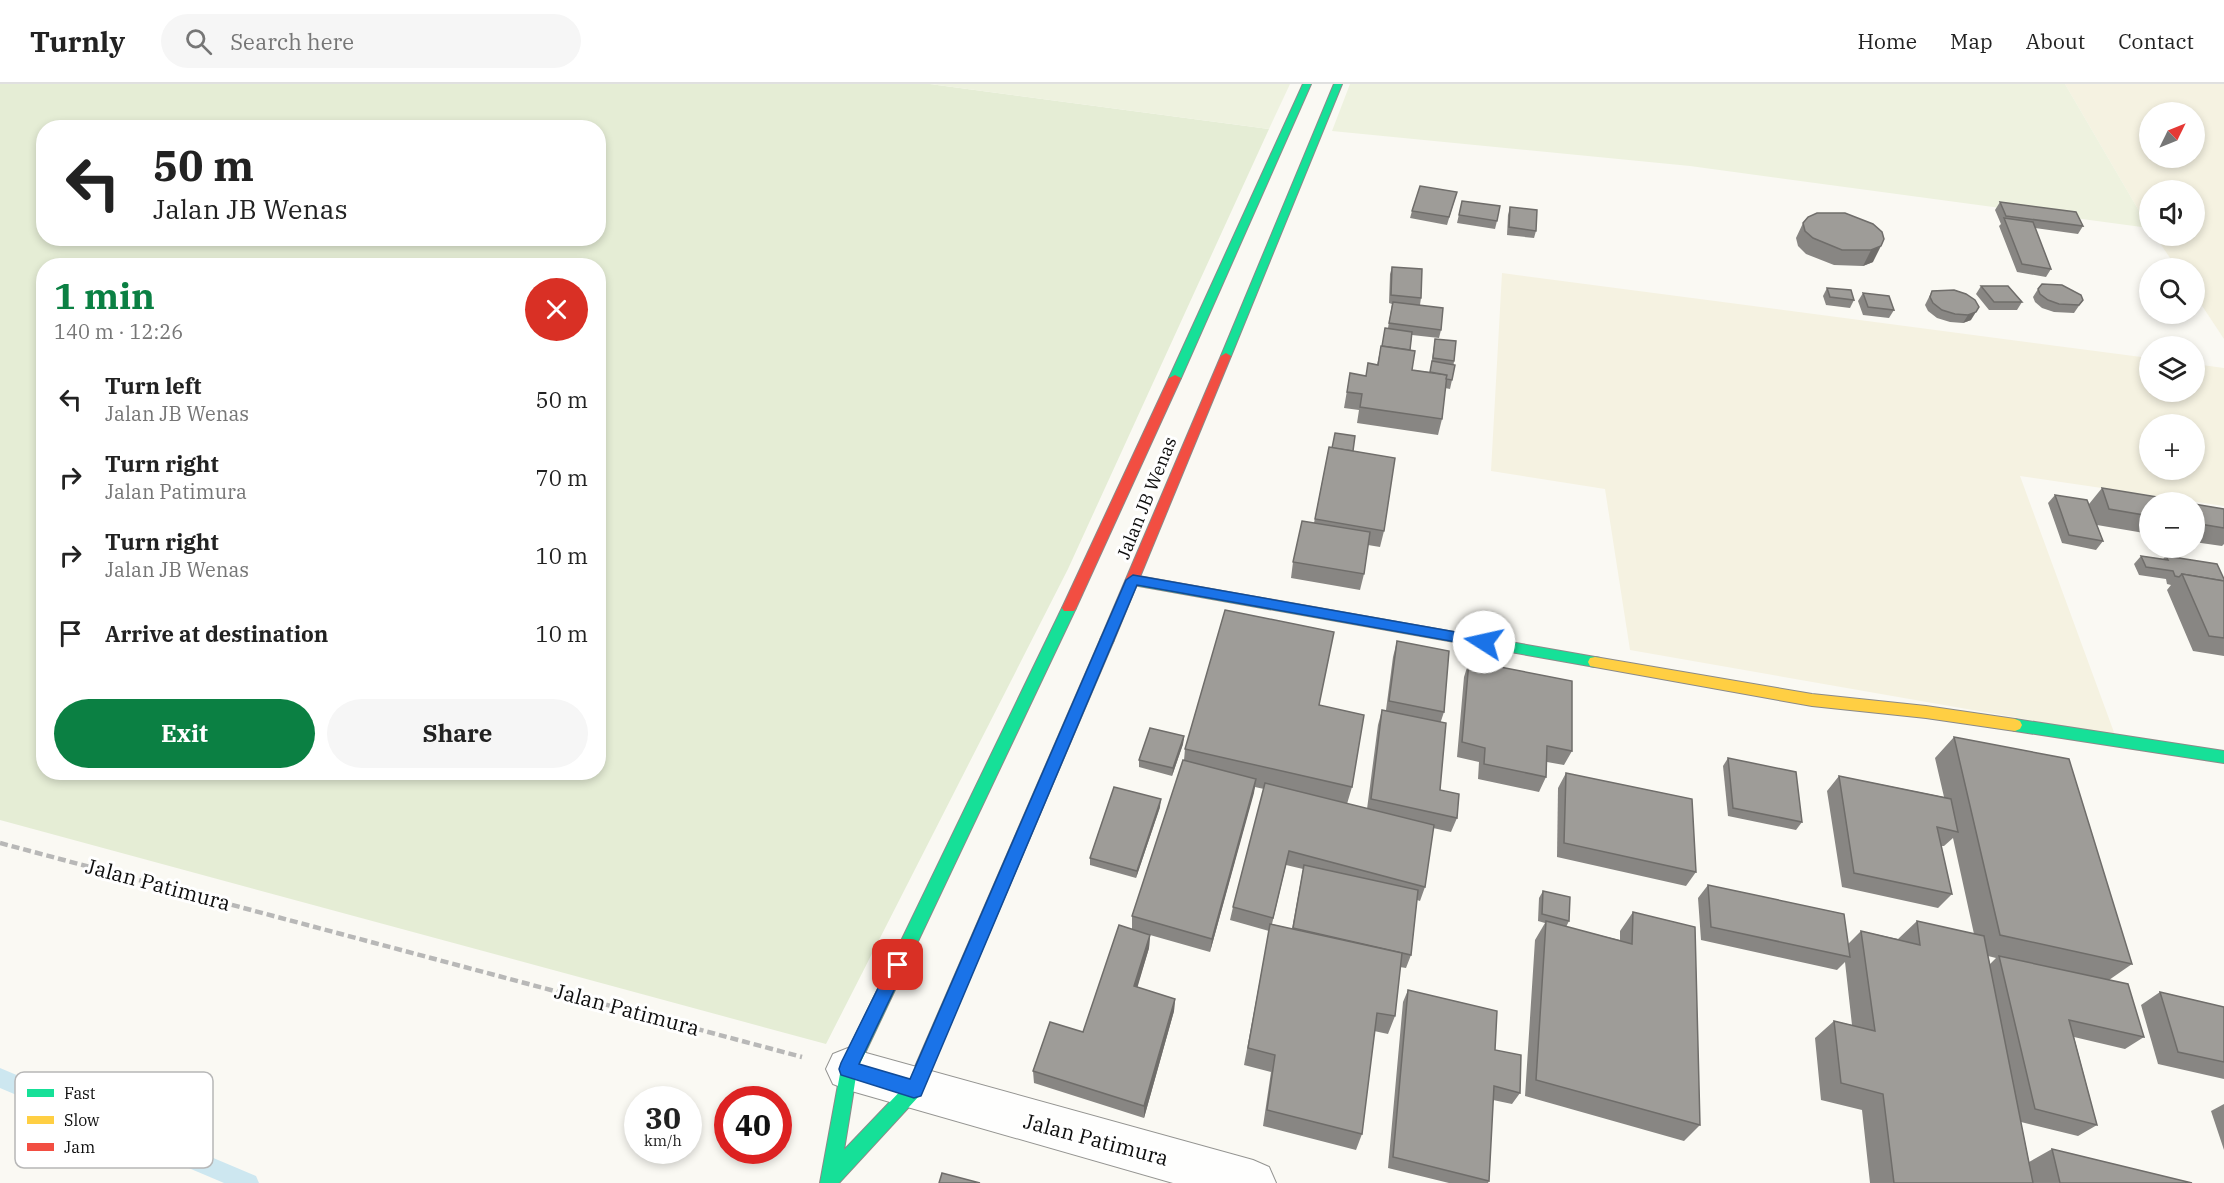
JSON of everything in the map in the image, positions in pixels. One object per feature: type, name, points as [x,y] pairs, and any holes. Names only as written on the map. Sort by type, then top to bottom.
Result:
[{"type":"main road","name":"Jalan JB Wenas","points":[[914,1089],[1133,580],[1309,114],[1307,84]]},
{"type":"main road","name":"Jalan JB Wenas","points":[[830,1180],[848,1069],[1309,114],[1338,84]]},
{"type":"main road","points":[[1133,580],[1812,700],[1926,712],[2224,757]]},
{"type":"main road","points":[[830,1180],[914,1089]]},
{"type":"street","name":"Jalan Patimura","points":[[848,1069],[1253,1183]]},
{"type":"path","name":"Jalan Patimura","points":[[0,843],[848,1069]]},
{"type":"shaded area","points":[[2065,84],[2224,84],[2224,339],[2205,310],[2205,258],[2170,258],[2162,246],[2205,246],[2205,180],[2139,180],[2139,211]]},
{"type":"shaded area","points":[[1502,273],[2139,357],[2139,402],[2205,402],[2205,365],[2224,368],[2224,506],[2205,503],[2205,492],[2139,494],[2020,476],[2115,735],[1630,650],[1605,489],[1491,471]]},
{"type":"green space","points":[[0,84],[930,84],[1269,129],[1068,569],[826,1044],[0,820]]},
{"type":"green space","points":[[930,84],[1290,84],[1269,129]]},
{"type":"green space","points":[[1350,84],[2065,84],[2139,211],[2139,227],[1690,166],[1332,131]]},
{"type":"building","points":[[1420,186],[1457,192],[1449,217],[1412,211]]},
{"type":"building","points":[[1462,201],[1500,206],[1497,221],[1459,215]]},
{"type":"building","points":[[2000,202],[2076,212],[2083,226],[2006,216]]},
{"type":"building","points":[[1510,207],[1537,210],[1536,231],[1509,227]]},
{"type":"building","points":[[1817,213],[1845,213],[1873,224],[1882,232],[1884,239],[1881,246],[1871,250],[1842,250],[1813,238],[1805,231],[1803,223],[1808,217]]},
{"type":"building","points":[[2004,218],[2033,222],[2051,269],[2022,264]]},
{"type":"building","points":[[1392,267],[1422,269],[1421,298],[1391,295]]},
{"type":"building","points":[[2042,284],[2062,285],[2081,295],[2083,300],[2079,305],[2059,304],[2048,300],[2040,294],[2038,289]]},
{"type":"building","points":[[1981,286],[2008,286],[2022,302],[1994,302]]},
{"type":"building","points":[[1827,288],[1851,290],[1854,300],[1830,297]]},
{"type":"building","points":[[1954,290],[1975,300],[1979,307],[1976,312],[1968,315],[1942,310],[1933,303],[1930,297],[1932,291]]},
{"type":"building","points":[[1863,293],[1889,296],[1894,310],[1868,307]]},
{"type":"building","points":[[1393,302],[1443,308],[1441,330],[1389,323]]},
{"type":"building","points":[[1385,328],[1412,332],[1410,350],[1382,346]]},
{"type":"building","points":[[1435,339],[1456,341],[1454,361],[1433,358]]},
{"type":"building","points":[[1381,346],[1415,351],[1412,370],[1447,375],[1442,419],[1360,407],[1362,394],[1347,392],[1350,373],[1366,376],[1368,363],[1378,365]]},
{"type":"building","points":[[1432,361],[1455,365],[1452,380],[1446,379],[1447,375],[1430,372]]},
{"type":"building","points":[[1335,433],[1355,436],[1353,451],[1332,448]]},
{"type":"building","points":[[1329,447],[1395,458],[1384,531],[1315,519]]},
{"type":"building","points":[[2102,488],[2139,494],[2139,514],[2109,509]]},
{"type":"building","points":[[2055,495],[2087,500],[2103,541],[2069,535]]},
{"type":"building","points":[[2205,506],[2224,509],[2224,528],[2205,525]]},
{"type":"building","points":[[1302,521],[1370,532],[1364,574],[1293,562]]},
{"type":"building","points":[[2142,558],[2168,560],[2167,558],[2179,558],[2217,564],[2224,581],[2182,574],[2179,577],[2175,576],[2173,571],[2146,567]]},
{"type":"building","points":[[2182,574],[2224,581],[2224,638],[2209,636]]},
{"type":"building","points":[[1225,610],[1334,632],[1319,705],[1364,715],[1352,787],[1185,749]]},
{"type":"building","points":[[1397,641],[1449,651],[1444,712],[1389,701]]},
{"type":"building","points":[[1469,661],[1572,681],[1572,751],[1547,746],[1546,777],[1484,764],[1485,748],[1462,742]]},
{"type":"building","points":[[1382,710],[1446,723],[1440,790],[1459,794],[1457,818],[1371,799]]},
{"type":"building","points":[[1150,728],[1184,736],[1173,768],[1139,760]]},
{"type":"building","points":[[1954,737],[2069,759],[2132,964],[2000,935]]},
{"type":"building","points":[[1728,758],[1796,772],[1802,822],[1733,808]]},
{"type":"building","points":[[1183,760],[1256,779],[1212,939],[1132,916]]},
{"type":"building","points":[[1566,773],[1692,799],[1696,872],[1564,843]]},
{"type":"building","points":[[1839,776],[1951,799],[1958,832],[1937,827],[1952,894],[1854,873]]},
{"type":"building","points":[[1265,783],[1434,825],[1425,887],[1289,851],[1273,918],[1233,907]]},
{"type":"building","points":[[1114,787],[1161,799],[1137,871],[1090,858]]},
{"type":"building","points":[[1304,865],[1418,890],[1411,955],[1293,928]]},
{"type":"building","points":[[1708,885],[1844,914],[1850,957],[1711,927]]},
{"type":"building","points":[[1543,891],[1570,897],[1569,921],[1542,914]]},
{"type":"building","points":[[1633,912],[1695,927],[1700,1125],[1536,1080],[1546,921],[1632,944]]},
{"type":"building","points":[[1917,921],[1984,936],[2033,1183],[1894,1183],[1883,1094],[1841,1083],[1834,1021],[1875,1031],[1861,931],[1920,945]]},
{"type":"building","points":[[1270,924],[1402,953],[1395,1016],[1377,1013],[1362,1134],[1267,1110],[1275,1055],[1248,1048]]},
{"type":"building","points":[[1119,925],[1150,935],[1134,986],[1175,999],[1144,1106],[1033,1071],[1050,1022],[1083,1032]]},
{"type":"building","points":[[1999,956],[2128,984],[2144,1037],[2069,1020],[2097,1125],[2035,1109]]},
{"type":"building","points":[[1408,990],[1497,1011],[1495,1050],[1521,1055],[1520,1093],[1494,1086],[1489,1181],[1393,1157]]},
{"type":"building","points":[[2160,992],[2224,1007],[2224,1062],[2178,1052]]},
{"type":"building","points":[[2052,1149],[2192,1183],[2060,1183]]},
{"type":"building","points":[[942,1173],[980,1183],[939,1183]]},
{"type":"waterway","points":[[0,1078],[15,1084]]},
{"type":"waterway","points":[[213,1168],[249,1183]]},
{"type":"traffic: fast","points":[[1175,378],[1307,84]]},
{"type":"traffic: fast","points":[[1226,356],[1338,84]]},
{"type":"traffic: fast","points":[[1133,580],[1595,662]]},
{"type":"traffic: fast","points":[[829,1182],[848,1069],[1069,608]]},
{"type":"traffic: fast","points":[[832,1176],[914,1089],[1107,640]]},
{"type":"traffic: fast","points":[[2015,725],[2224,757]]},
{"type":"traffic: slow","points":[[1595,662],[1812,700],[1926,712],[2015,725]]},
{"type":"traffic: jam","points":[[1107,640],[1226,356]]},
{"type":"traffic: jam","points":[[1069,608],[1175,378]]},
{"type":"route","points":[[898,965],[848,1069],[914,1089],[1133,580],[1484,642]]}]
